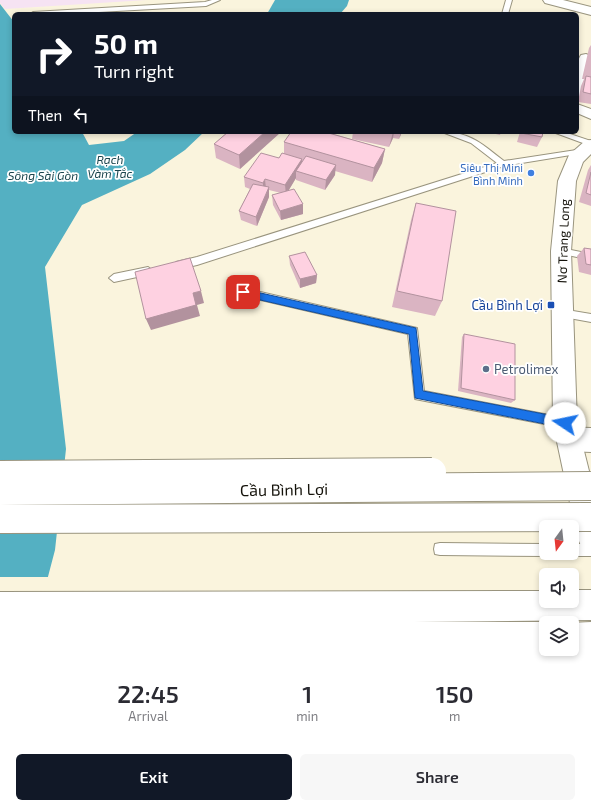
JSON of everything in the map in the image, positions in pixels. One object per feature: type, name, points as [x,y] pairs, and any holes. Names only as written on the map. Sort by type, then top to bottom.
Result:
[{"type":"main road","name":"Nơ Trang Long","points":[[588,146],[575,159],[566,182],[561,251],[561,313],[575,434],[591,536]]},
{"type":"main road","name":"Cầu Bình Lợi","points":[[0,474],[591,471]]},
{"type":"main road","name":"Cầu Bình Lợi","points":[[0,491],[591,486]]},
{"type":"main road","name":"Cầu Bình Lợi","points":[[0,519],[591,517]]},
{"type":"main road","points":[[0,607],[414,607],[591,605]]},
{"type":"main road","points":[[0,636],[539,637]]},
{"type":"main road","points":[[579,637],[591,637]]},
{"type":"main road","points":[[0,667],[591,664]]},
{"type":"street","points":[[549,0],[591,11]]},
{"type":"street","points":[[579,88],[586,58]]},
{"type":"street","points":[[579,109],[591,114]]},
{"type":"lane","points":[[96,12],[128,11],[206,4],[217,0]]},
{"type":"lane","points":[[506,12],[509,0]]},
{"type":"lane","points":[[452,134],[474,141],[503,164]]},
{"type":"lane","points":[[561,134],[588,146]]},
{"type":"lane","points":[[114,278],[197,261],[503,164],[588,146]]},
{"type":"lane","points":[[561,251],[591,257]]},
{"type":"lane","points":[[243,292],[413,331],[419,395],[575,434]]},
{"type":"lane","points":[[561,313],[591,318]]},
{"type":"lane","points":[[440,550],[539,550]]},
{"type":"lane","points":[[579,550],[591,550]]},
{"type":"shaded area","points":[[0,0],[147,0],[5,9],[0,3]]},
{"type":"water","points":[[275,0],[349,0],[347,6],[342,12],[268,12]]},
{"type":"water","name":"Sông Sài Gòn","points":[[0,4],[12,19],[12,134],[83,134],[89,145],[124,141],[134,134],[202,134],[185,150],[150,174],[82,205],[45,267],[66,449],[55,550],[24,668],[0,668]]},
{"type":"pier","points":[[0,577],[50,577],[27,668],[0,668]]},
{"type":"building","points":[[586,76],[591,77],[591,94],[583,92]]},
{"type":"building","points":[[226,134],[263,134],[239,155],[214,144]]},
{"type":"building","points":[[290,134],[332,134],[385,149],[374,168],[284,142]]},
{"type":"building","points":[[526,134],[543,134],[542,137]]},
{"type":"building","points":[[261,153],[279,158],[282,153],[302,159],[285,185],[265,179],[263,183],[244,177]]},
{"type":"building","points":[[306,156],[336,165],[326,180],[296,171]]},
{"type":"building","points":[[591,172],[591,195],[586,193]]},
{"type":"building","points":[[253,184],[269,187],[256,217],[239,211]]},
{"type":"building","points":[[294,189],[303,204],[280,211],[272,195]]},
{"type":"building","points":[[416,203],[456,211],[442,301],[397,291]]},
{"type":"building","points":[[584,248],[591,249],[591,265],[586,264]]},
{"type":"building","points":[[305,252],[317,275],[300,279],[289,256]]},
{"type":"building","points":[[190,258],[201,291],[193,293],[196,305],[146,319],[135,272]]},
{"type":"building","name":"Petrolimex","points":[[464,334],[515,344],[515,400],[461,388]]},
{"type":"place","name":"Siêu Thị Mini Bình Minh","points":[[531,173]]},
{"type":"place","name":"Cầu Bình Lợi","points":[[551,305]]},
{"type":"place","name":"Petrolimex","points":[[486,369]]},
{"type":"route","points":[[243,292],[413,331],[419,395],[565,423]]},
{"type":"water label","name":"Rạch Vàm Tắc","points":[[110,166]]}]
